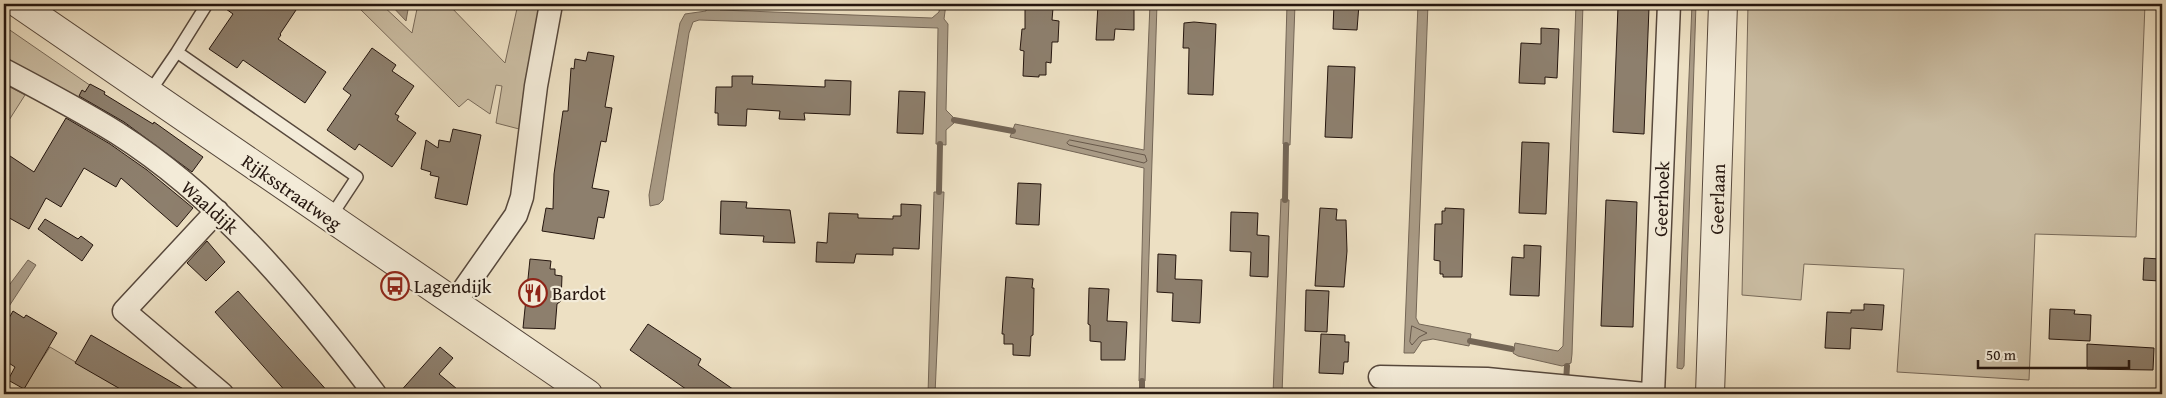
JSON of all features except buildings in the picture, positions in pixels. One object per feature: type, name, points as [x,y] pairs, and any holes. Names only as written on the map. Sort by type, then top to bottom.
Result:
[{"type":"street","name":"Rijksstraatweg","points":[[19,4],[455,302],[570,389]]},
{"type":"street","points":[[455,302],[516,216],[522,197],[536,86],[551,4]]},
{"type":"street","name":"Geerhoek","points":[[1653,394],[1668,4]]},
{"type":"street","name":"Geerlaan","points":[[1710,394],[1723,4]]},
{"type":"street","name":"Waaldijk","points":[[4,70],[117,133],[167,169],[217,210],[325,329],[374,394]]},
{"type":"street","points":[[217,210],[124,311],[222,394]]},
{"type":"street","points":[[1380,377],[1487,379],[1645,394]]},
{"type":"lane","points":[[150,93],[207,4]]},
{"type":"lane","points":[[177,52],[357,177],[330,218]]},
{"type":"shaded area","points":[[355,4],[381,4],[412,33],[418,4],[448,4],[505,63],[518,4],[542,4],[523,130],[496,123],[502,86],[496,85],[490,114],[468,99],[459,107]]},
{"type":"shaded area","points":[[1748,4],[2145,4],[2136,237],[2035,234],[2029,380],[1897,372],[1904,269],[1804,264],[1801,300],[1742,295]]},
{"type":"shaded area","points":[[4,26],[136,117],[123,130],[4,66]]},
{"type":"shaded area","points":[[6,85],[25,95],[4,128],[4,88]]},
{"type":"shaded area","points":[[50,347],[130,394],[19,394]]},
{"type":"water","points":[[390,4],[409,4],[406,21]]},
{"type":"water","points":[[707,4],[717,4],[720,10],[932,18],[939,12],[940,4],[946,4],[944,19],[948,24],[946,110],[954,118],[954,123],[946,130],[946,145],[936,144],[938,28],[699,20],[693,22],[689,33],[663,200],[659,204],[650,206],[649,195],[680,23],[685,14],[706,11]]},
{"type":"water","points":[[1150,4],[1157,4],[1145,381],[1139,381],[1144,168],[1010,137],[1015,124],[1144,150]]},
{"type":"water","points":[[1287,4],[1295,4],[1290,145],[1283,144]]},
{"type":"water","points":[[1418,4],[1428,4],[1416,318],[1419,324],[1471,334],[1469,346],[1433,339],[1422,341],[1414,353],[1404,353]]},
{"type":"water","points":[[1576,4],[1583,4],[1572,354],[1571,363],[1562,366],[1518,356],[1513,353],[1515,343],[1558,351],[1563,346]]},
{"type":"water","points":[[1692,4],[1696,4],[1684,366],[1682,369],[1677,368]]},
{"type":"water","points":[[934,192],[944,192],[935,394],[928,394]]},
{"type":"water","points":[[1281,199],[1289,200],[1282,394],[1273,394]]},
{"type":"water","points":[[28,260],[36,265],[4,314],[4,292]]},
{"type":"waterway","points":[[954,120],[1013,131]]},
{"type":"waterway","points":[[939,192],[940,144]]},
{"type":"waterway","points":[[1285,200],[1286,145]]},
{"type":"waterway","points":[[1470,341],[1512,349]]},
{"type":"waterway","points":[[1566,382],[1567,366]]},
{"type":"waterway","points":[[1142,381],[1142,394]]},
{"type":"place","name":"Lagendijk","points":[[395,286]]},
{"type":"place","name":"Bardot","points":[[533,293]]}]
